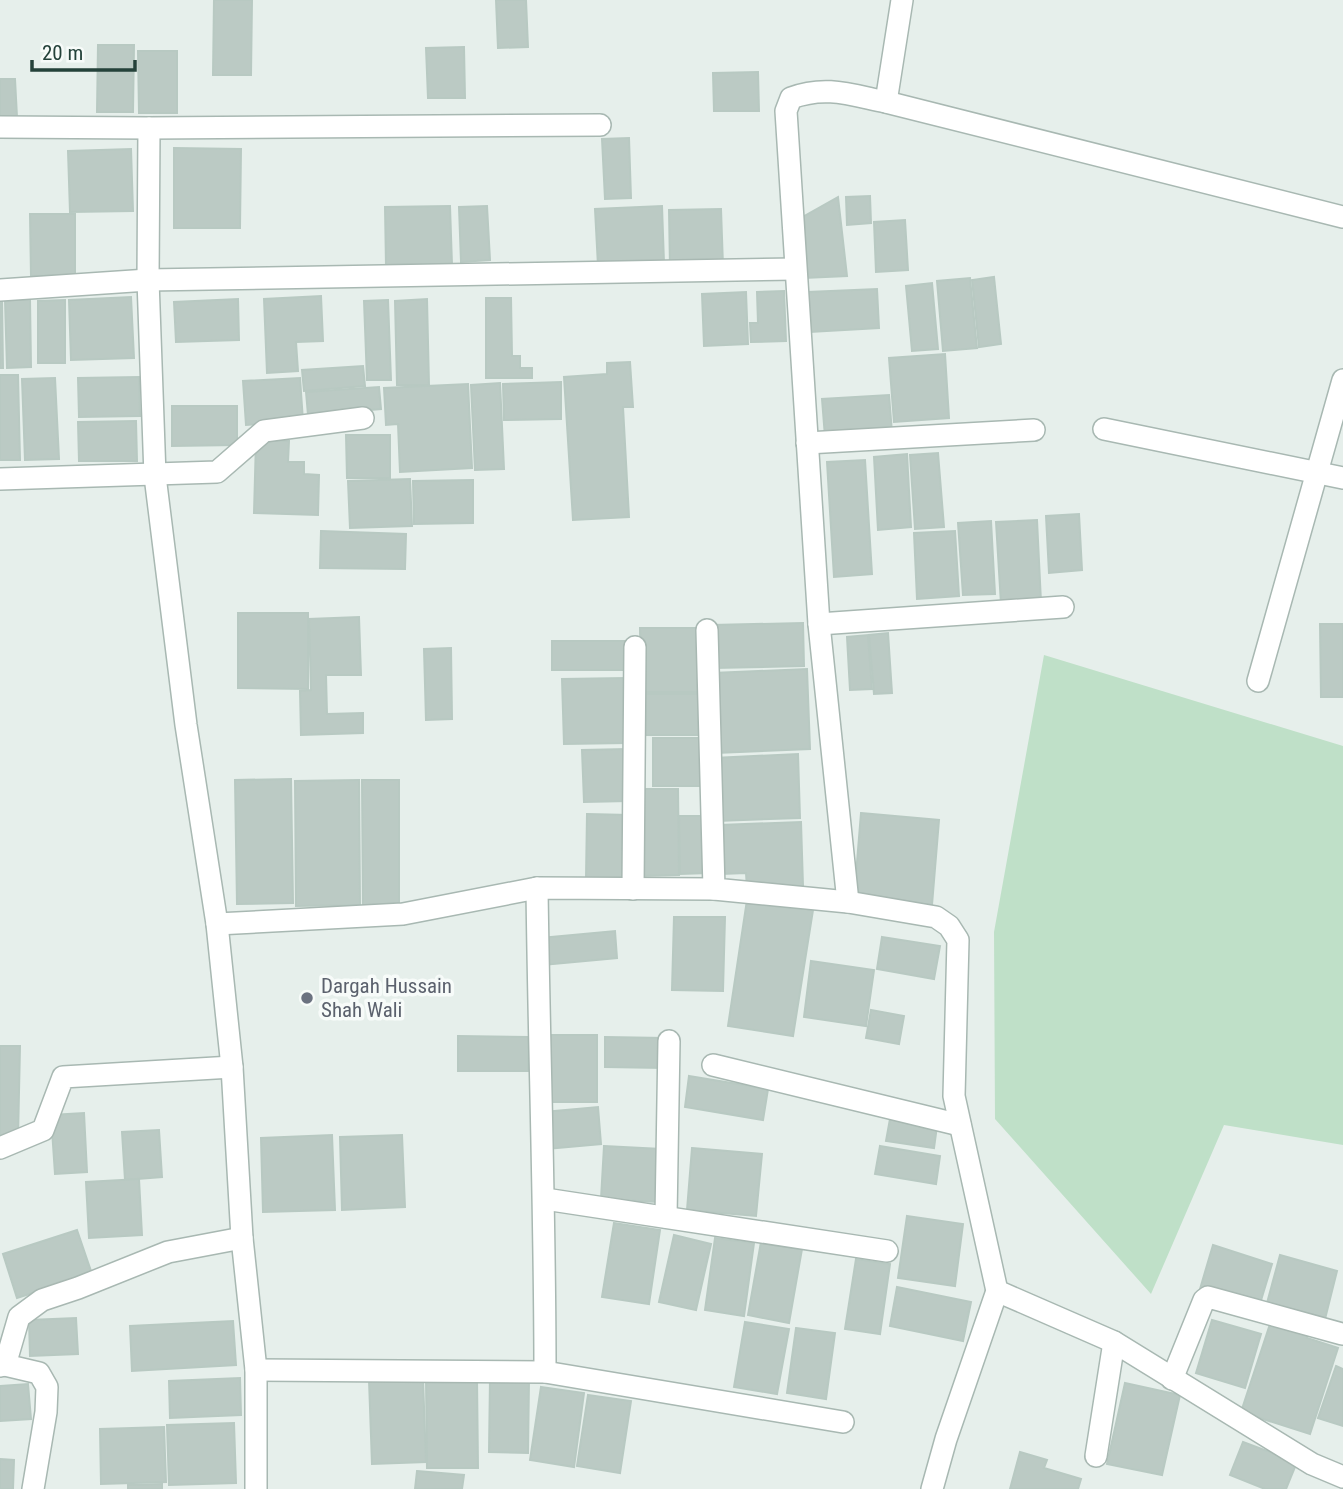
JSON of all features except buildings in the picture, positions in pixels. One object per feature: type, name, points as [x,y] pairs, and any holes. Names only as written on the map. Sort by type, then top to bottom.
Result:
[{"type":"street","points":[[886,102],[902,0]]},
{"type":"street","points":[[848,902],[819,624],[786,111],[791,98],[810,91],[830,91],[886,102],[1343,216]]},
{"type":"street","points":[[0,127],[600,125]]},
{"type":"street","points":[[149,128],[148,281],[155,476],[186,725],[217,924],[232,1067],[242,1238],[256,1370],[256,1489]]},
{"type":"street","points":[[0,290],[148,281],[795,269]]},
{"type":"street","points":[[1258,681],[1343,380]]},
{"type":"street","points":[[0,479],[217,472],[264,431],[363,418]]},
{"type":"street","points":[[1104,429],[1343,478]]},
{"type":"street","points":[[807,443],[1034,430]]},
{"type":"street","points":[[819,624],[1063,607]]},
{"type":"street","points":[[707,630],[714,889]]},
{"type":"street","points":[[633,888],[635,647]]},
{"type":"street","points":[[217,924],[403,914],[537,887],[714,889],[848,902],[936,917],[950,926],[958,940],[954,1096],[997,1291],[946,1439],[932,1489]]},
{"type":"street","points":[[537,887],[540,1107],[545,1199],[545,1372]]},
{"type":"street","points":[[666,1217],[669,1041]]},
{"type":"street","points":[[713,1065],[960,1125]]},
{"type":"street","points":[[0,1148],[43,1130],[64,1077],[232,1067]]},
{"type":"street","points":[[545,1199],[887,1251]]},
{"type":"street","points":[[33,1489],[46,1412],[47,1387],[39,1373],[3,1366],[19,1317],[42,1300],[169,1252],[242,1238]]},
{"type":"street","points":[[997,1291],[1114,1342],[1312,1464],[1343,1477]]},
{"type":"street","points":[[1172,1379],[1204,1300],[1208,1297],[1342,1334]]},
{"type":"street","points":[[1096,1456],[1114,1342]]},
{"type":"street","points":[[256,1370],[545,1372],[843,1422]]},
{"type":"green space","points":[[1044,655],[1343,746],[1343,1145],[1224,1125],[1151,1294],[995,1119],[994,932]]},
{"type":"place","name":"Dargah Hussain Shah Wali","points":[[307,998]]}]
